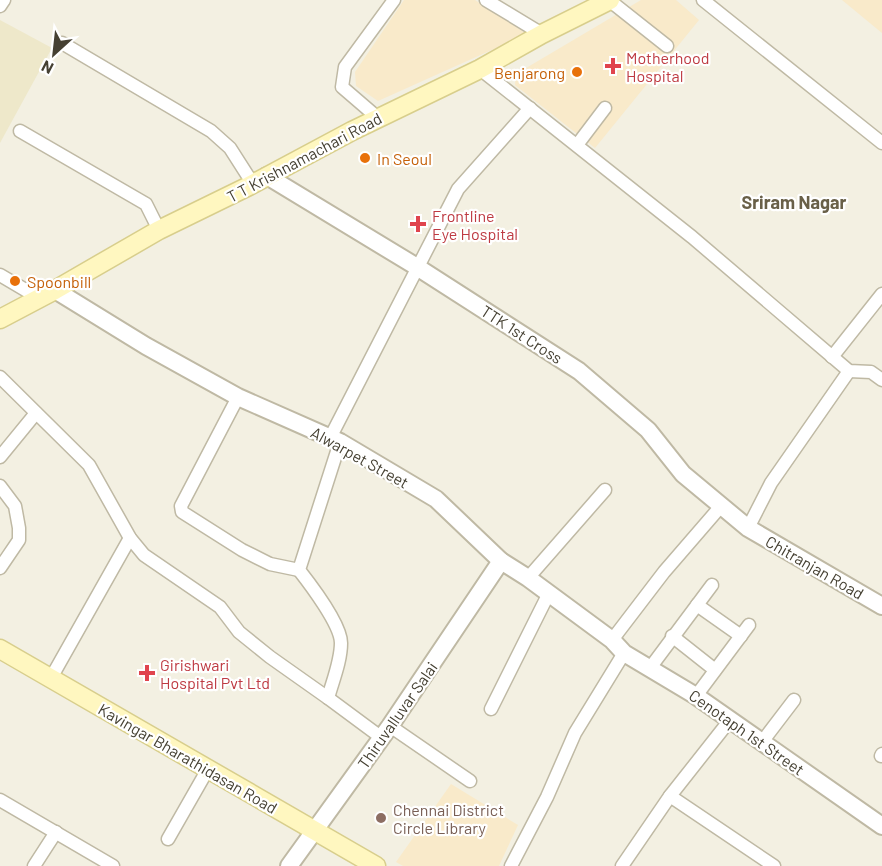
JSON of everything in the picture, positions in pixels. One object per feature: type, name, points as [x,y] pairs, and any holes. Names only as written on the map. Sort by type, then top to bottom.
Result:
[{"type":"main road","name":"T T Krishnamachari Road","points":[[0,319],[159,230],[260,180],[323,145],[480,69],[542,33],[610,0]]},
{"type":"main road","name":"Kavingar Bharathidasan Road","points":[[0,649],[376,866]]},
{"type":"street","points":[[0,6],[4,0]]},
{"type":"street","points":[[378,118],[342,87],[345,67],[394,0]]},
{"type":"street","points":[[486,0],[542,33]]},
{"type":"street","points":[[610,0],[667,46]]},
{"type":"street","points":[[703,0],[882,143]]},
{"type":"street","points":[[62,43],[211,131],[260,180]]},
{"type":"street","points":[[480,69],[692,237],[849,371],[871,372],[882,380]]},
{"type":"street","points":[[299,570],[335,440],[417,267],[458,189],[530,108]]},
{"type":"street","points":[[577,145],[605,108]]},
{"type":"street","points":[[20,131],[146,204],[159,230]]},
{"type":"street","name":"TTK 1st Cross","points":[[260,180],[417,267],[579,371],[648,430],[683,474],[748,528]]},
{"type":"street","points":[[0,275],[47,294]]},
{"type":"street","name":"Alwarpet Street","points":[[47,294],[238,397],[335,440],[436,499],[501,561],[528,578],[612,640]]},
{"type":"street","points":[[832,357],[882,294]]},
{"type":"street","points":[[748,528],[771,483],[849,371]]},
{"type":"street","points":[[0,377],[89,465],[130,538],[144,555],[220,607],[239,632],[328,698],[470,781]]},
{"type":"street","points":[[238,397],[181,506],[182,512],[242,550],[270,564],[299,570],[314,588],[336,626],[341,640],[328,698]]},
{"type":"street","points":[[0,458],[36,413]]},
{"type":"street","points":[[0,486],[15,506],[20,528],[19,540],[0,568]]},
{"type":"street","points":[[528,578],[605,490]]},
{"type":"street","points":[[612,640],[663,572],[721,506]]},
{"type":"street","name":"Chitranjan Road","points":[[748,528],[882,606]]},
{"type":"street","points":[[51,678],[130,538]]},
{"type":"street","name":"Thiruvalluvar Salai","points":[[289,866],[386,732],[501,561]]},
{"type":"street","points":[[650,668],[712,585]]},
{"type":"street","points":[[491,709],[549,593]]},
{"type":"street","points":[[696,696],[745,631],[697,605]]},
{"type":"street","points":[[672,636],[715,670]]},
{"type":"street","name":"Cenotaph 1st Street","points":[[612,640],[624,653],[696,696],[882,826]]},
{"type":"street","points":[[511,866],[547,797],[575,733],[624,653]]},
{"type":"street","points":[[762,741],[794,700]]},
{"type":"street","points":[[622,866],[670,796],[730,720]]},
{"type":"street","points":[[168,839],[208,770]]},
{"type":"street","points":[[670,796],[774,866]]},
{"type":"street","points":[[0,800],[114,866]]},
{"type":"street","points":[[34,866],[56,832]]},
{"type":"shaded area","points":[[404,0],[475,0],[527,34],[378,101],[356,86],[355,72]]},
{"type":"shaded area","points":[[641,0],[676,0],[699,20],[595,148],[515,85],[516,74]]},
{"type":"shaded area","points":[[842,0],[882,0],[882,33]]},
{"type":"shaded area","points":[[0,20],[52,48],[0,143]]},
{"type":"shaded area","points":[[451,784],[518,825],[499,866],[403,866],[396,862]]},
{"type":"place","name":"Motherhood Hospital","points":[[613,66]]},
{"type":"place","name":"Benjarong","points":[[577,72]]},
{"type":"place","name":"In Seoul","points":[[365,158]]},
{"type":"place","name":"Frontline Eye Hospital","points":[[418,224]]},
{"type":"place","name":"Spoonbill","points":[[15,281]]},
{"type":"place","name":"Girishwari Hospital Pvt Ltd","points":[[147,673]]},
{"type":"place","name":"Chennai District Circle Library","points":[[381,818]]},
{"type":"district","name":"Sriram Nagar","points":[[794,202]]}]
